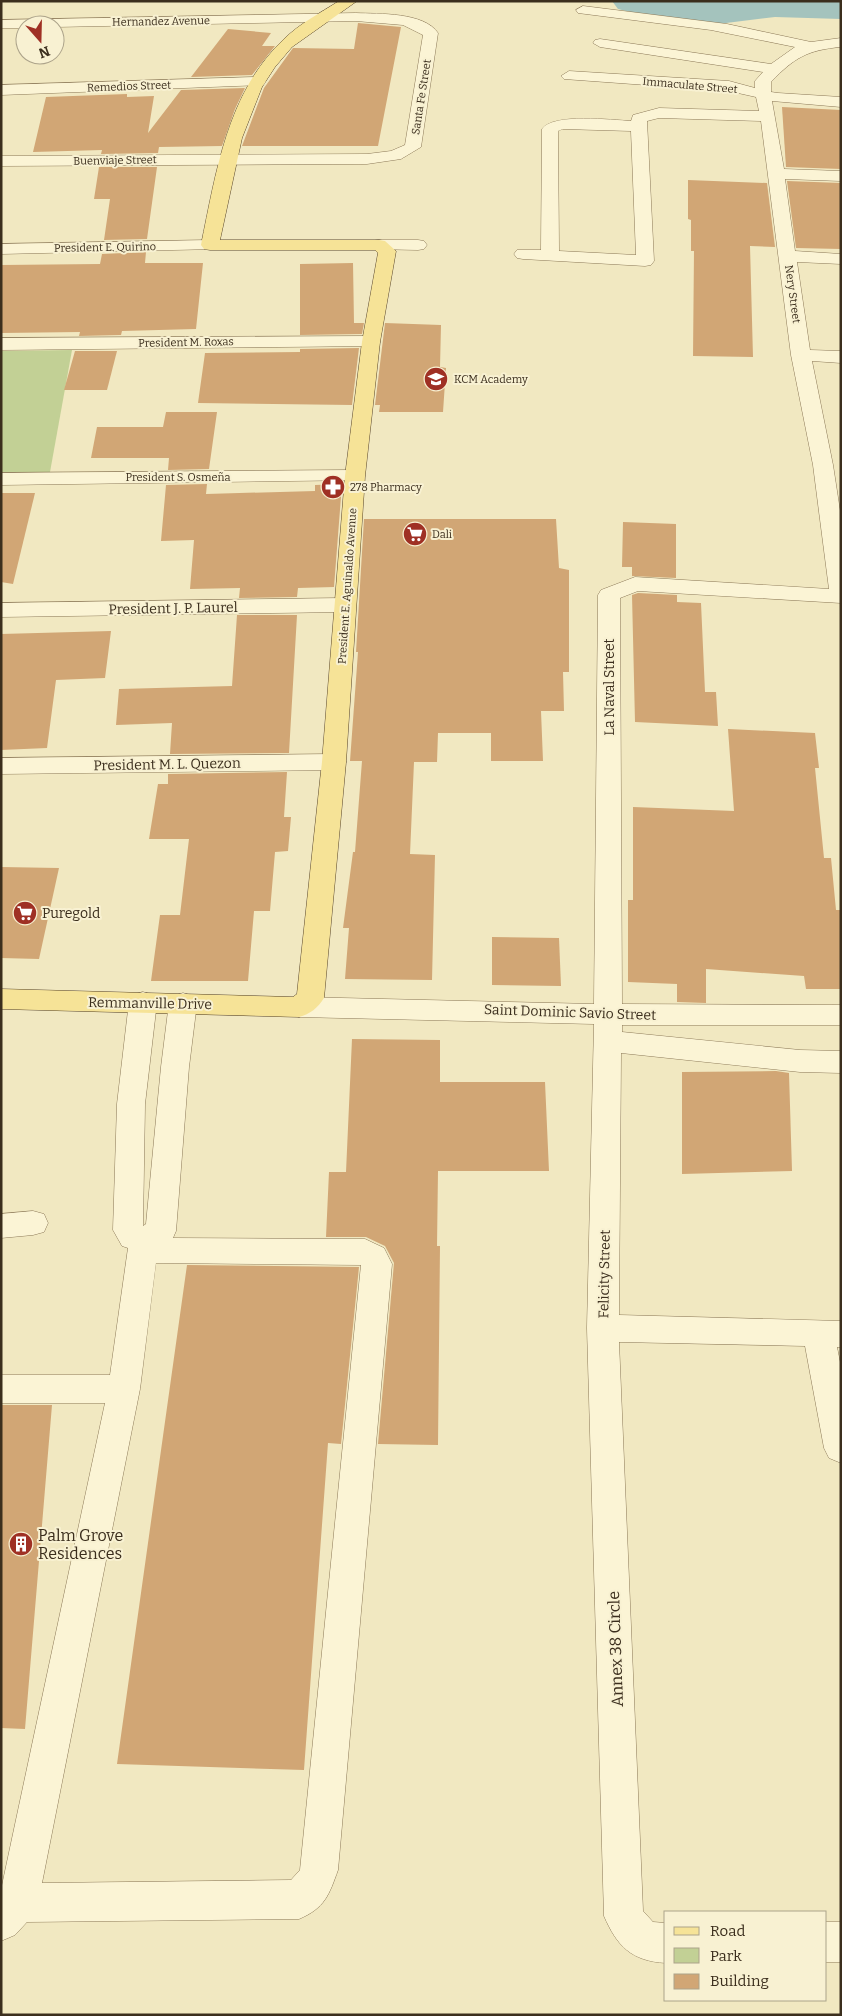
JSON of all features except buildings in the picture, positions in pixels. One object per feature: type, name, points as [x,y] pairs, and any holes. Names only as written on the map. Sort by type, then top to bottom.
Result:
[{"type":"main road","points":[[350,1],[321,18],[286,45],[258,82],[247,101],[228,158],[210,245],[379,245]]},
{"type":"main road","name":"President E. Aguinaldo Avenue","points":[[299,1007],[310,998],[334,762],[355,476],[371,342],[387,251],[379,245]]},
{"type":"main road","name":"Remmanville Drive","points":[[1,999],[299,1007]]},
{"type":"street","points":[[583,10],[605,11],[712,26],[777,37],[808,46]]},
{"type":"street","name":"Hernandez Avenue","points":[[1,24],[184,15],[321,18]]},
{"type":"street","name":"Santa Fe Street","points":[[228,158],[367,158],[395,156],[413,147],[431,32],[420,24],[402,20],[321,18]]},
{"type":"street","points":[[763,95],[763,81],[784,58],[808,46],[841,42]]},
{"type":"street","points":[[600,43],[774,69]]},
{"type":"street","name":"Immaculate Street","points":[[569,76],[729,86],[794,101],[841,102]]},
{"type":"street","name":"Remedios Street","points":[[1,90],[258,82]]},
{"type":"street","name":"Nery Street","points":[[763,95],[768,116],[801,355],[832,466],[841,596]]},
{"type":"street","points":[[523,254],[644,261],[639,118],[659,113],[768,116]]},
{"type":"street","points":[[550,255],[550,129],[560,124],[640,126]]},
{"type":"street","name":"Buenviaje Street","points":[[1,161],[228,158]]},
{"type":"street","points":[[776,174],[841,176]]},
{"type":"street","name":"President E. Quirino","points":[[1,249],[210,245]]},
{"type":"street","points":[[379,245],[418,245]]},
{"type":"street","points":[[788,256],[841,258]]},
{"type":"street","name":"President M. Roxas","points":[[1,344],[371,342]]},
{"type":"street","points":[[801,355],[841,357]]},
{"type":"street","name":"President S. Osmeña","points":[[1,479],[355,476]]},
{"type":"street","name":"La Naval Street","points":[[608,1027],[609,595],[635,584],[841,596]]},
{"type":"street","name":"President J. P. Laurel","points":[[1,610],[345,605]]},
{"type":"street","name":"President M. L. Quezon","points":[[1,766],[334,762]]},
{"type":"street","points":[[143,1002],[130,1137],[128,1230],[134,1237],[143,1245],[365,1252],[374,1257],[377,1264],[319,1870],[313,1886],[299,1898],[10,1912],[124,1389],[143,1245],[161,1231],[175,1067],[183,1003]]},
{"type":"street","name":"Saint Dominic Savio Street","points":[[299,1007],[608,1027],[692,1016],[841,1015]]},
{"type":"street","points":[[608,1027],[800,1061],[841,1062]]},
{"type":"street","name":"Felicity Street","points":[[608,1027],[603,1328],[830,1334]]},
{"type":"street","points":[[136,1068],[175,1067]]},
{"type":"street","points":[[130,1137],[169,1134]]},
{"type":"street","points":[[1,1226],[33,1223]]},
{"type":"street","name":"Annex 38 Circle","points":[[603,1328],[624,1916],[634,1934],[651,1943],[664,1943]]},
{"type":"street","points":[[830,1334],[841,1448]]},
{"type":"street","points":[[1,1389],[124,1389]]},
{"type":"street","points":[[827,1942],[841,1942]]},
{"type":"green space","points":[[72,350],[50,472],[1,472],[1,351]]},
{"type":"waterway","points":[[631,1],[663,9],[696,14],[775,5],[841,8]]},
{"type":"place","name":"KCM Academy","points":[[436,379]]},
{"type":"place","name":"278 Pharmacy","points":[[333,487]]},
{"type":"place","name":"Dali","points":[[415,534]]},
{"type":"place","name":"Puregold","points":[[25,913]]},
{"type":"place","name":"Palm Grove Residences","points":[[21,1544]]}]
